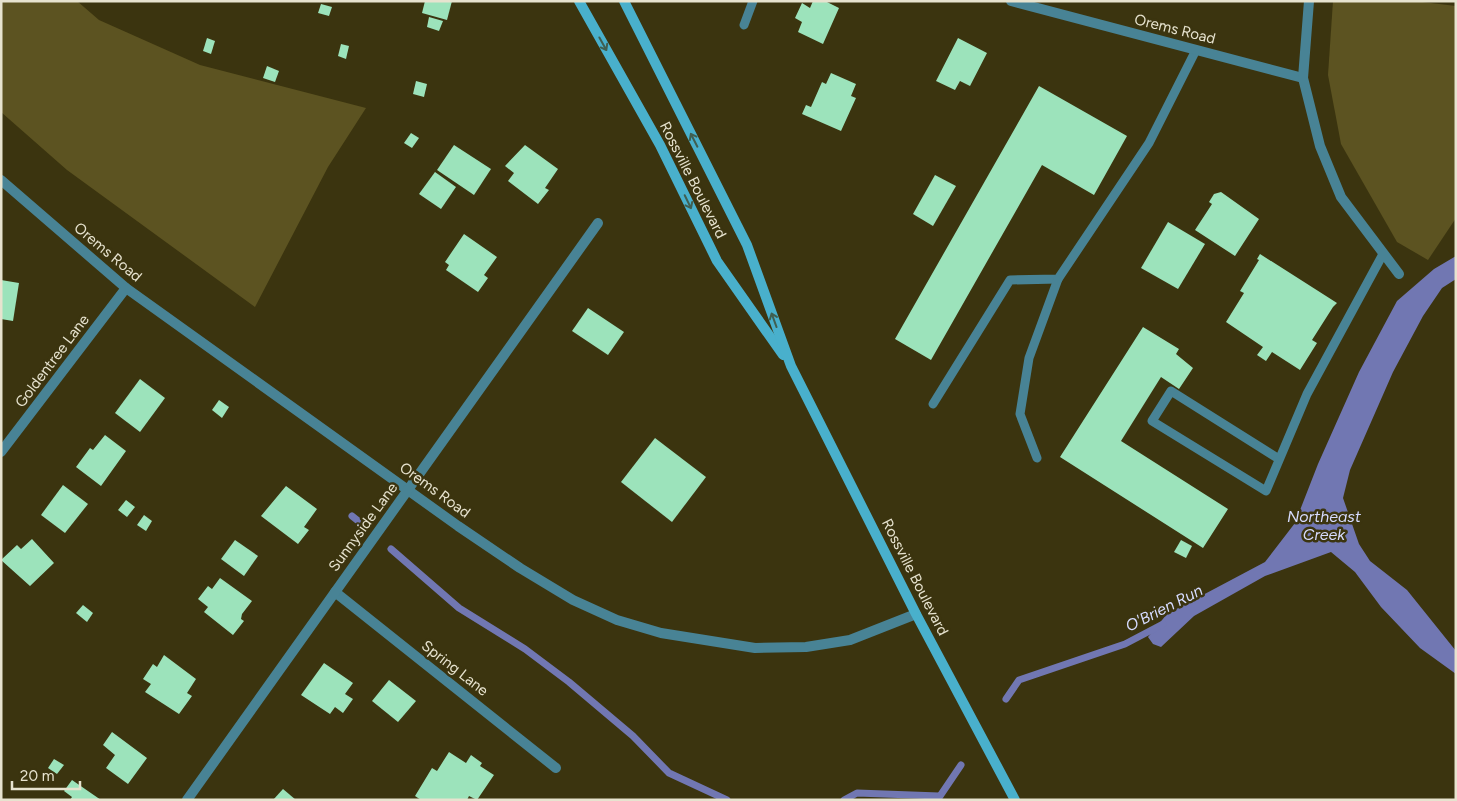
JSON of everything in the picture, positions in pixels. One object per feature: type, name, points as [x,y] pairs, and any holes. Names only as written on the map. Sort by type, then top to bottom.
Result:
[{"type":"main road","name":"Rossville Boulevard","points":[[580,1],[660,145],[718,261],[791,366]]},
{"type":"main road","name":"Rossville Boulevard","points":[[624,1],[747,245],[791,366],[916,614],[1015,800]]},
{"type":"street","name":"Orems Road","points":[[1011,1],[1304,78]]},
{"type":"street","points":[[1309,1],[1304,78],[1320,146],[1341,197],[1400,274]]},
{"type":"street","name":"Orems Road","points":[[1,180],[126,288],[520,568],[573,600],[618,620],[661,633],[755,648],[806,646],[850,640],[916,614]]},
{"type":"street","name":"Sunnyside Lane","points":[[187,800],[598,223]]},
{"type":"street","name":"Goldentree Lane","points":[[1,452],[126,288]]},
{"type":"street","name":"Spring Lane","points":[[335,592],[556,768]]},
{"type":"lane","points":[[744,26],[753,1]]},
{"type":"lane","points":[[1037,458],[1020,414],[1029,358],[1058,279],[1149,143],[1196,50]]},
{"type":"lane","points":[[1279,459],[1171,391],[1152,421],[1266,492],[1307,394],[1383,254]]},
{"type":"lane","points":[[933,404],[1010,280],[1058,279]]},
{"type":"shaded area","points":[[1,1],[77,1],[99,20],[200,65],[366,108],[328,167],[255,307],[67,170],[1,112]]},
{"type":"shaded area","points":[[1333,1],[1414,1],[1456,6],[1456,218],[1428,260],[1397,242],[1341,144],[1328,75]]},
{"type":"water","name":"Northeast Creek","points":[[1456,256],[1456,279],[1442,288],[1423,316],[1393,372],[1350,470],[1343,498],[1359,544],[1370,561],[1407,590],[1456,651],[1456,674],[1420,648],[1381,607],[1355,572],[1331,552],[1265,576],[1194,616],[1161,647],[1153,644],[1148,637],[1167,614],[1265,562],[1295,523],[1318,464],[1359,372],[1397,301],[1434,269]]},
{"type":"building","points":[[425,1],[452,1],[447,20],[422,13]]},
{"type":"building","points":[[813,1],[825,1],[839,8],[823,44],[798,32],[802,22],[795,18],[802,3],[810,8]]},
{"type":"building","points":[[321,4],[332,7],[329,16],[318,13]]},
{"type":"building","points":[[429,17],[443,21],[439,31],[427,27]]},
{"type":"building","points":[[207,38],[215,41],[211,54],[203,51]]},
{"type":"building","points":[[958,38],[987,53],[970,86],[960,81],[955,90],[936,81]]},
{"type":"building","points":[[341,44],[349,46],[346,59],[338,56]]},
{"type":"building","points":[[267,66],[279,71],[275,82],[263,78]]},
{"type":"building","points":[[831,73],[856,84],[851,96],[856,98],[841,131],[802,114],[806,105],[811,107],[822,82],[826,84]]},
{"type":"building","points":[[416,81],[427,84],[424,97],[413,94]]},
{"type":"building","points":[[1039,86],[1127,136],[1094,195],[1042,165],[931,360],[895,339]]},
{"type":"building","points":[[411,133],[419,138],[412,148],[404,143]]},
{"type":"building","points":[[454,145],[491,169],[474,195],[437,170]]},
{"type":"building","points":[[525,145],[558,169],[545,188],[549,190],[538,204],[508,181],[514,173],[505,166]]},
{"type":"building","points":[[435,172],[456,187],[441,209],[419,194]]},
{"type":"building","points":[[935,175],[956,186],[933,226],[913,214]]},
{"type":"building","points":[[1221,192],[1259,219],[1235,256],[1195,230],[1212,204],[1209,202],[1214,194]]},
{"type":"building","points":[[1168,222],[1205,244],[1178,289],[1141,268]]},
{"type":"building","points":[[464,234],[497,257],[484,275],[488,278],[478,292],[446,270],[449,265],[445,262]]},
{"type":"building","points":[[1260,254],[1337,303],[1312,340],[1317,343],[1300,370],[1272,352],[1266,361],[1257,355],[1263,347],[1226,322],[1244,293],[1240,291],[1259,260],[1257,259]]},
{"type":"building","points":[[1,280],[19,283],[13,321],[1,319]]},
{"type":"building","points":[[588,308],[624,332],[608,355],[572,331]]},
{"type":"building","points":[[1143,327],[1179,349],[1176,354],[1193,368],[1179,389],[1161,377],[1121,441],[1228,509],[1203,548],[1060,457]]},
{"type":"building","points":[[140,379],[165,398],[140,432],[115,413]]},
{"type":"building","points":[[219,400],[229,407],[222,418],[212,410]]},
{"type":"building","points":[[105,435],[126,451],[101,486],[76,467],[90,448],[93,450]]},
{"type":"building","points":[[655,438],[706,477],[672,522],[621,482]]},
{"type":"building","points":[[63,485],[88,504],[65,533],[41,515]]},
{"type":"building","points":[[286,486],[317,509],[304,527],[309,530],[298,544],[261,516]]},
{"type":"building","points":[[126,500],[135,507],[127,517],[118,510]]},
{"type":"building","points":[[144,515],[152,521],[146,531],[137,525]]},
{"type":"building","points":[[32,539],[54,563],[30,586],[1,560],[17,545],[21,549]]},
{"type":"building","points":[[235,540],[258,556],[244,576],[221,559]]},
{"type":"building","points":[[1181,540],[1192,546],[1186,558],[1174,552]]},
{"type":"building","points":[[220,578],[252,601],[242,614],[241,619],[244,621],[233,635],[204,612],[208,607],[198,599],[208,586],[212,589]]},
{"type":"building","points":[[83,605],[93,613],[87,622],[76,613]]},
{"type":"building","points":[[164,655],[196,679],[187,693],[192,696],[179,714],[145,692],[151,684],[143,679],[153,664],[157,667]]},
{"type":"building","points":[[324,663],[353,683],[345,694],[353,699],[343,713],[335,707],[330,714],[301,695]]},
{"type":"building","points":[[389,680],[416,701],[398,722],[372,701]]},
{"type":"building","points":[[112,732],[147,758],[128,784],[106,768],[115,755],[103,745]]},
{"type":"building","points":[[449,752],[466,763],[471,755],[482,763],[480,766],[494,775],[477,800],[469,796],[467,800],[421,800],[415,796],[432,768],[437,771]]},
{"type":"building","points":[[54,759],[64,765],[57,774],[48,768]]},
{"type":"building","points":[[72,780],[101,800],[70,800],[72,797],[64,791]]},
{"type":"building","points":[[283,789],[296,800],[273,800]]},
{"type":"waterway","points":[[352,516],[362,524]]},
{"type":"waterway","points":[[391,549],[459,608],[525,649],[569,682],[633,736],[669,773],[727,800]]},
{"type":"waterway","name":"O'Brien Run","points":[[1006,699],[1019,680],[1125,644],[1163,624]]},
{"type":"waterway","name":"O'Brien Run","points":[[938,799],[961,765]]},
{"type":"waterway","points":[[844,800],[857,793],[939,796]]}]
